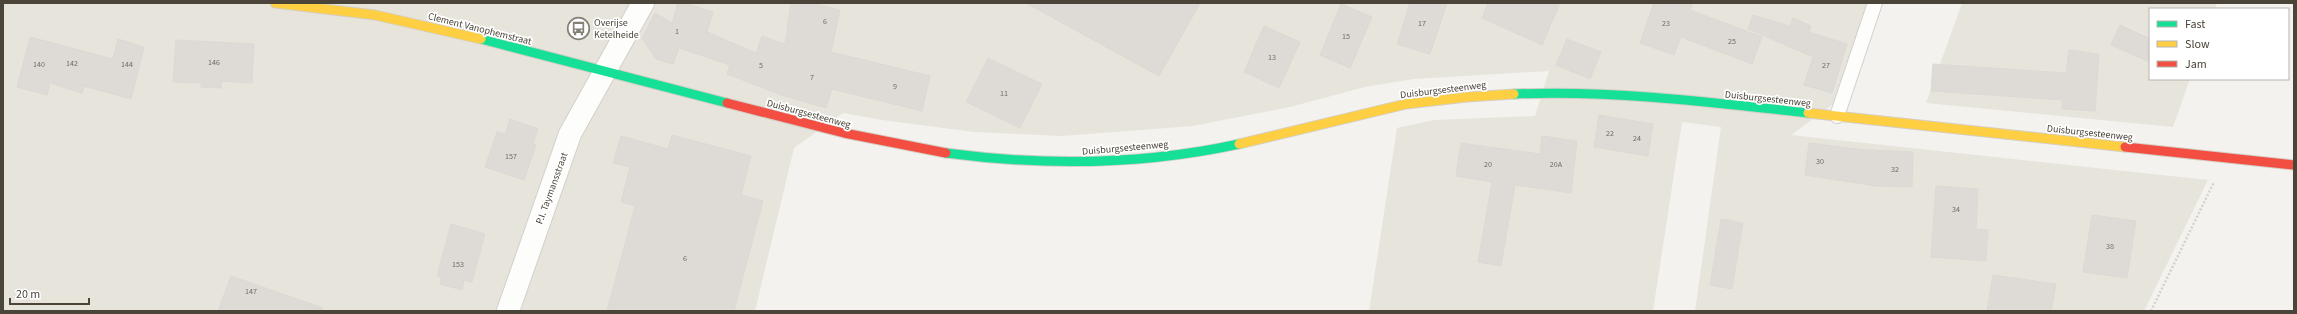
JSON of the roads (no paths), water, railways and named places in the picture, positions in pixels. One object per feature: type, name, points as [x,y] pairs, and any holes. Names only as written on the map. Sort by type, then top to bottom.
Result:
[{"type":"street","name":"Clement Vanophemstraat","points":[[275,3],[341,9],[412,22],[607,71]]},
{"type":"street","name":"P.I. Taymansstraat","points":[[508,311],[570,134],[607,71],[619,43],[643,3]]},
{"type":"street","name":"Duisburgsesteenweg","points":[[607,71],[856,137],[934,151],[995,158],[1079,162],[1149,157],[1225,147],[1354,114],[1408,104],[1522,92],[1580,92],[1652,96],[2294,165]]},
{"type":"lane","points":[[1838,116],[1875,3]]},
{"type":"place","name":"Overijse Ketelheide","points":[[579,28]]}]
